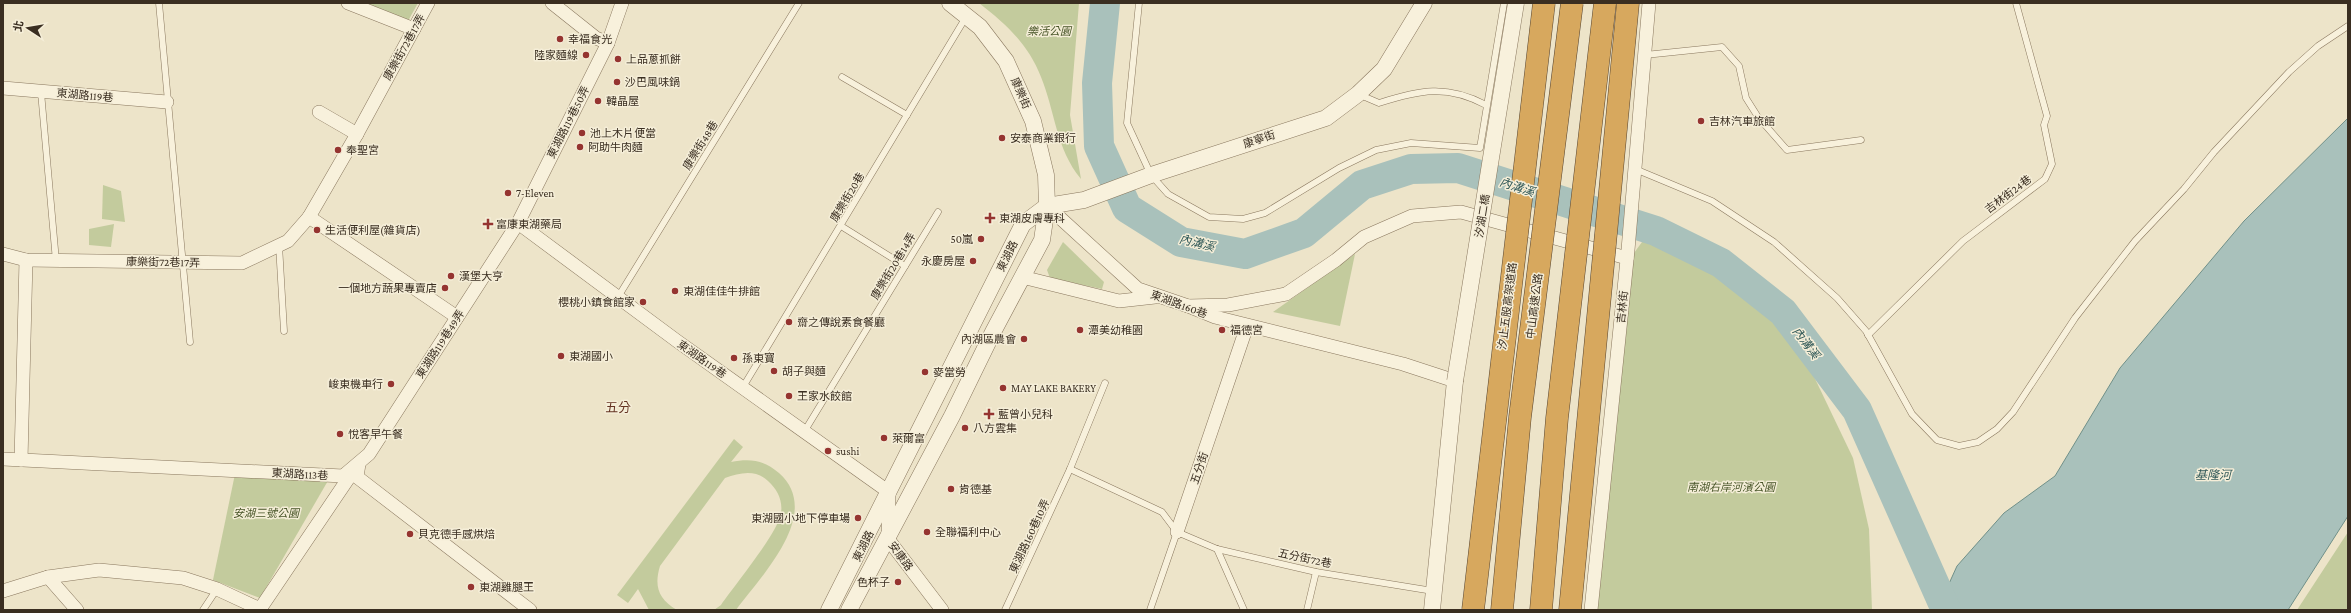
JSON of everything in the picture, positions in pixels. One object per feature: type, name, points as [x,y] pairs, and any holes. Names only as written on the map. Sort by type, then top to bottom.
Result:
[{"type":"highway","name":"汐止五股高架道路","points":[[1473,610],[1544,3]]},
{"type":"highway","name":"中山高速公路","points":[[1502,610],[1520,417],[1572,3]]},
{"type":"highway","points":[[1541,610],[1557,418],[1605,3]]},
{"type":"highway","points":[[1570,610],[1628,3]]},
{"type":"street","points":[[348,3],[414,29]]},
{"type":"street","name":"康樂街72巷17弄","points":[[3,254],[26,260],[242,263],[288,241],[309,217],[357,134],[428,3]]},
{"type":"street","points":[[552,3],[596,38],[608,43]]},
{"type":"street","name":"東湖路119巷50弄","points":[[518,223],[608,43],[622,3]]},
{"type":"street","name":"康樂街","points":[[950,3],[980,27],[1006,61],[1034,121],[1046,175],[1047,206]]},
{"type":"street","name":"康寧街","points":[[1047,206],[1089,198],[1144,177],[1326,118],[1358,94],[1384,69],[1424,3]]},
{"type":"street","name":"汐湖二橋","points":[[1432,610],[1455,381],[1516,3]]},
{"type":"street","name":"吉林街","points":[[1591,610],[1627,258],[1643,55],[1649,3]]},
{"type":"street","name":"東湖路119巷","points":[[3,88],[167,102]]},
{"type":"street","points":[[319,112],[357,134]]},
{"type":"street","name":"東湖路160巷","points":[[1047,206],[1138,289],[1215,317],[1403,364],[1455,381]]},
{"type":"street","name":"東湖路","points":[[849,610],[888,539],[1042,240],[1047,206]]},
{"type":"street","name":"東湖路","points":[[829,610],[890,492],[1023,224],[1047,206]]},
{"type":"street","points":[[1188,306],[1228,305],[1286,294],[1336,260],[1364,237],[1412,216],[1461,212],[1627,258]]},
{"type":"street","points":[[309,217],[457,317]]},
{"type":"street","name":"東湖路119巷","points":[[518,223],[677,341],[890,492]]},
{"type":"street","name":"東湖路119巷49弄","points":[[359,462],[370,454],[518,223]]},
{"type":"street","points":[[21,460],[26,260]]},
{"type":"street","points":[[1022,277],[1119,301],[1157,297]]},
{"type":"street","name":"五分街","points":[[1177,532],[1247,326]]},
{"type":"street","name":"東湖路113巷","points":[[3,460],[343,476],[359,462]]},
{"type":"street","points":[[3,591],[48,577],[99,570],[183,578],[217,589],[261,609],[359,462]]},
{"type":"street","points":[[359,462],[357,477],[530,610]]},
{"type":"street","name":"安康路","points":[[890,492],[888,539],[942,610]]},
{"type":"street","points":[[48,577],[77,610]]},
{"type":"lane","points":[[159,3],[190,342]]},
{"type":"lane","name":"康樂街48巷","points":[[618,297],[799,3]]},
{"type":"lane","points":[[1139,3],[1127,123],[1144,177],[1168,194],[1209,217],[1243,219],[1265,213],[1339,168],[1376,150],[1411,143],[1480,148],[1504,3]]},
{"type":"lane","name":"吉林街24巷","points":[[1868,335],[1964,241],[2045,179],[2052,164],[2044,125],[2047,116],[2016,3]]},
{"type":"lane","name":"康樂街20巷","points":[[743,387],[966,17]]},
{"type":"lane","points":[[1635,169],[1712,201],[1774,242],[1837,298],[1868,335],[1912,414],[1937,440],[1959,446],[1978,442],[1991,433],[2013,412],[2075,318],[2136,241],[2184,189],[2214,152],[2289,72],[2318,46],[2348,26]]},
{"type":"lane","points":[[1643,55],[1722,47],[1739,66],[1746,98],[1758,117],[1787,150],[1861,140]]},
{"type":"lane","points":[[842,77],[907,116]]},
{"type":"lane","points":[[1358,94],[1379,104],[1406,94],[1450,91],[1469,96],[1486,105]]},
{"type":"lane","points":[[41,92],[56,261]]},
{"type":"lane","name":"康樂街20巷14弄","points":[[804,432],[938,212]]},
{"type":"lane","points":[[1455,381],[1462,375],[1487,220]]},
{"type":"lane","points":[[841,226],[906,266]]},
{"type":"lane","points":[[279,245],[284,331]]},
{"type":"lane","name":"東湖路160巷10弄","points":[[1005,610],[1070,469],[1105,383]]},
{"type":"lane","points":[[1070,469],[1162,512],[1177,532]]},
{"type":"lane","name":"五分街72巷","points":[[1177,532],[1217,549],[1316,572],[1434,590]]},
{"type":"lane","name":"五分街","points":[[1150,610],[1177,532]]},
{"type":"lane","points":[[1217,549],[1244,610]]},
{"type":"lane","points":[[1307,610],[1316,572]]},
{"type":"lane","points":[[203,610],[217,589]]},
{"type":"green space","points":[[360,3],[418,3],[408,21]]},
{"type":"green space","name":"樂活公園","points":[[979,3],[1079,3],[1070,115],[1081,179],[1066,155],[1061,143],[1046,90],[1036,65],[1016,36],[999,19]]},
{"type":"green space","points":[[103,185],[121,191],[125,222],[102,219]]},
{"type":"green space","points":[[114,224],[111,247],[89,245],[89,229]]},
{"type":"green space","name":"南湖右岸河濱公園","points":[[1645,238],[1673,251],[1758,301],[1807,362],[1853,458],[1869,529],[1872,610],[1595,610],[1631,257]]},
{"type":"green space","points":[[1063,242],[1104,282],[1102,289],[1050,278],[1047,270]]},
{"type":"green space","points":[[1355,254],[1340,326],[1273,312]]},
{"type":"green space","points":[[734,439],[743,447],[731,462],[751,460],[768,465],[779,473],[791,489],[795,506],[792,525],[784,544],[760,580],[736,610],[714,610],[721,605],[764,546],[778,522],[781,513],[781,504],[777,491],[763,477],[753,473],[747,473],[725,478],[660,566],[657,580],[659,591],[665,601],[677,610],[649,610],[638,589],[628,603],[617,595]]},
{"type":"green space","name":"安湖三號公園","points":[[235,474],[329,479],[260,598],[213,580]]},
{"type":"green space","points":[[2348,532],[2348,610],[2297,610]]},
{"type":"water","name":"基隆河","points":[[2348,118],[2348,516],[2288,610],[1937,610],[1957,566],[2004,513],[2055,476],[2120,368],[2244,221]]},
{"type":"waterway","name":"內溝溪","points":[[1105,3],[1097,83],[1099,146],[1127,208],[1181,242],[1245,254],[1304,233],[1362,185],[1411,169],[1458,168],[1656,231],[1721,263],[1783,312],[1857,410],[1946,610]]},
{"type":"place","name":"幸福食光","points":[[560,39]]},
{"type":"place","name":"陸家麵線","points":[[586,55]]},
{"type":"place","name":"上品蔥抓餅","points":[[618,59]]},
{"type":"place","name":"沙巴風味鍋","points":[[617,82]]},
{"type":"place","name":"韓晶屋","points":[[598,101]]},
{"type":"place","name":"吉林汽車旅館","points":[[1701,121]]},
{"type":"place","name":"池上木片便當","points":[[582,133]]},
{"type":"place","name":"安泰商業銀行","points":[[1002,138]]},
{"type":"place","name":"阿助牛肉麵","points":[[580,147]]},
{"type":"place","name":"奉聖宮","points":[[338,150]]},
{"type":"place","name":"7-Eleven","points":[[508,193]]},
{"type":"place","name":"東湖皮膚專科","points":[[990,218]]},
{"type":"place","name":"富康東湖藥局","points":[[488,224]]},
{"type":"place","name":"生活便利屋(雜貨店)","points":[[317,230]]},
{"type":"place","name":"50嵐","points":[[981,239]]},
{"type":"place","name":"永慶房屋","points":[[973,261]]},
{"type":"place","name":"漢堡大亨","points":[[451,276]]},
{"type":"place","name":"一個地方蔬果專賣店","points":[[445,288]]},
{"type":"place","name":"東湖佳佳牛排館","points":[[675,291]]},
{"type":"place","name":"櫻桃小鎮食館家","points":[[643,302]]},
{"type":"place","name":"齋之傳說素食餐廳","points":[[789,322]]},
{"type":"place","name":"潭美幼稚園","points":[[1080,330]]},
{"type":"place","name":"福德宮","points":[[1222,330]]},
{"type":"place","name":"內湖區農會","points":[[1024,339]]},
{"type":"place","name":"東湖國小","points":[[561,356]]},
{"type":"place","name":"孫東寶","points":[[734,358]]},
{"type":"place","name":"胡子與麵","points":[[774,371]]},
{"type":"place","name":"麥當勞","points":[[925,372]]},
{"type":"place","name":"峻東機車行","points":[[391,384]]},
{"type":"place","name":"MAY LAKE BAKERY","points":[[1003,388]]},
{"type":"place","name":"王家水餃館","points":[[789,396]]},
{"type":"place","name":"藍曾小兒科","points":[[989,414]]},
{"type":"place","name":"八方雲集","points":[[965,428]]},
{"type":"place","name":"悅客早午餐","points":[[340,434]]},
{"type":"place","name":"萊爾富","points":[[884,438]]},
{"type":"place","name":"sushi","points":[[828,451]]},
{"type":"place","name":"肯德基","points":[[951,489]]},
{"type":"place","name":"東湖國小地下停車場","points":[[858,518]]},
{"type":"place","name":"全聯福利中心","points":[[927,532]]},
{"type":"place","name":"貝克德手感烘焙","points":[[410,534]]},
{"type":"place","name":"色杯子","points":[[898,582]]},
{"type":"place","name":"東湖雞腿王","points":[[471,587]]},
{"type":"district","name":"五分","points":[[618,407]]}]
